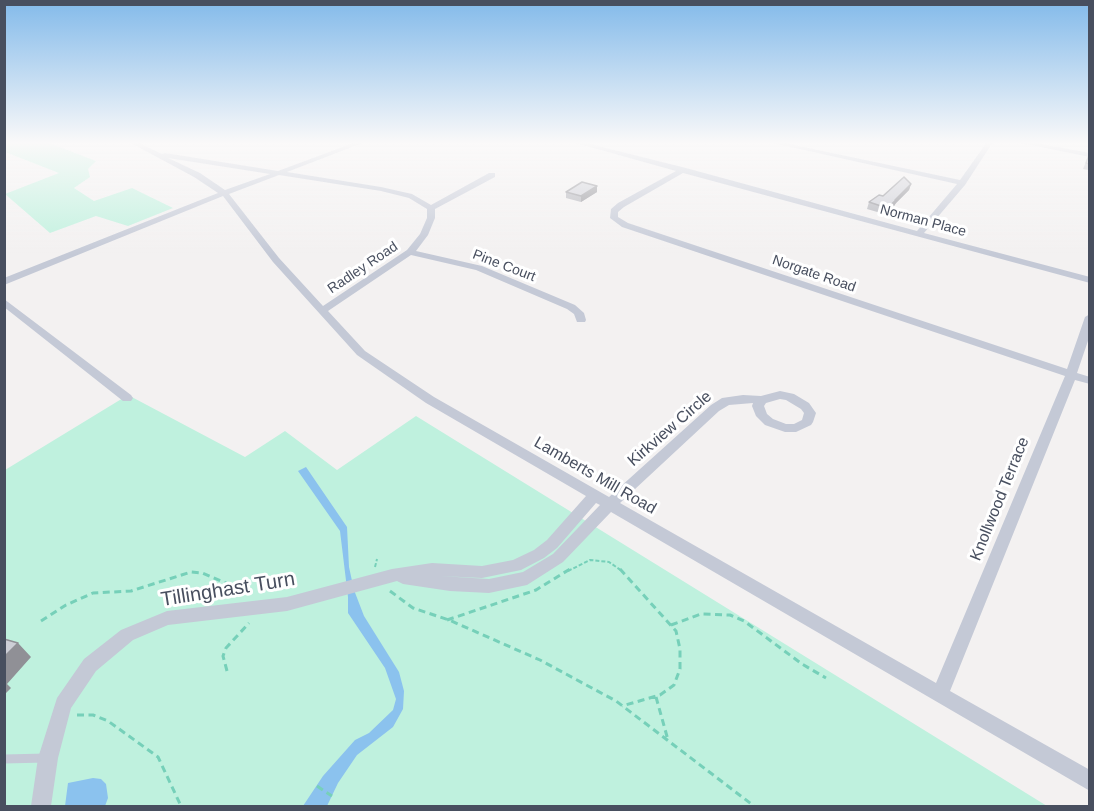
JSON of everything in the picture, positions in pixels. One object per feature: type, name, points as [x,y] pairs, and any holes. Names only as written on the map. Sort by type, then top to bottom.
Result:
[{"type":"street","name":"Lamberts Mill Road","points":[[204,180],[224,193],[276,260],[361,353],[421,394],[1089,781]]},
{"type":"street","points":[[4,282],[258,180]]},
{"type":"street","points":[[326,180],[412,196],[431,208],[483,180]]},
{"type":"street","name":"Norgate Road","points":[[666,180],[621,205],[614,212],[614,218],[625,225],[1089,381]]},
{"type":"street","name":"Norman Place","points":[[719,180],[1089,280]]},
{"type":"street","points":[[947,180],[962,183]]},
{"type":"street","points":[[919,234],[964,180]]},
{"type":"street","name":"Radley Road","points":[[322,311],[410,252],[424,235],[431,218],[431,208]]},
{"type":"street","name":"Pine Court","points":[[410,252],[479,268],[571,307],[579,313],[581,320]]},
{"type":"street","points":[[4,302],[127,398]]},
{"type":"street","name":"Knollwood Terrace","points":[[940,694],[1071,375],[1089,316]]},
{"type":"street","name":"Kirkview Circle","points":[[610,504],[726,401],[761,400]]},
{"type":"street","name":"Tillinghast Turn","points":[[41,807],[48,758],[69,692],[90,665],[127,635],[146,625],[177,616],[260,609],[311,598],[385,577],[432,569],[482,572],[516,566],[552,544],[595,495]]},
{"type":"street","name":"Tillinghast Turn","points":[[385,577],[478,585],[499,584],[527,578],[558,558],[610,504]]},
{"type":"lane","points":[[4,759],[48,758]]},
{"type":"path","points":[[447,620],[536,590],[575,566],[590,560],[609,562],[621,570],[676,631],[680,649],[680,669],[674,685],[656,697],[622,706]]},
{"type":"path","points":[[41,621],[66,605],[93,593],[131,591],[192,572],[202,573],[253,596],[260,609],[226,648],[223,656],[227,671]]},
{"type":"path","points":[[385,577],[413,608],[540,660],[622,706],[754,807]]},
{"type":"path","points":[[671,625],[701,614],[730,615],[752,626],[802,664],[826,678]]},
{"type":"path","points":[[656,697],[668,740]]},
{"type":"path","points":[[59,718],[93,715],[108,721],[133,737],[158,757],[181,807]]},
{"type":"path","points":[[317,786],[332,796]]},
{"type":"green space","points":[[41,180],[86,180],[74,188],[94,201],[132,188],[173,208],[128,226],[96,216],[50,233],[5,194]]},
{"type":"green space","points":[[128,395],[245,457],[285,431],[337,470],[416,416],[1047,806],[5,806],[5,470]]},
{"type":"water","points":[[306,467],[347,527],[349,567],[354,590],[364,616],[399,672],[404,691],[403,709],[393,727],[357,755],[338,783],[327,806],[303,806],[323,776],[355,740],[369,733],[393,710],[396,699],[385,668],[348,613],[340,531],[298,471]]},
{"type":"water","points":[[93,778],[101,779],[106,784],[108,798],[105,806],[65,806],[68,783]]},
{"type":"building","points":[[901,180],[907,180],[911,184],[887,208],[869,202],[879,195],[883,196]]},
{"type":"building","points":[[582,182],[597,186],[581,196],[566,192]]},
{"type":"building","points":[[4,639],[18,643],[4,657]]}]
